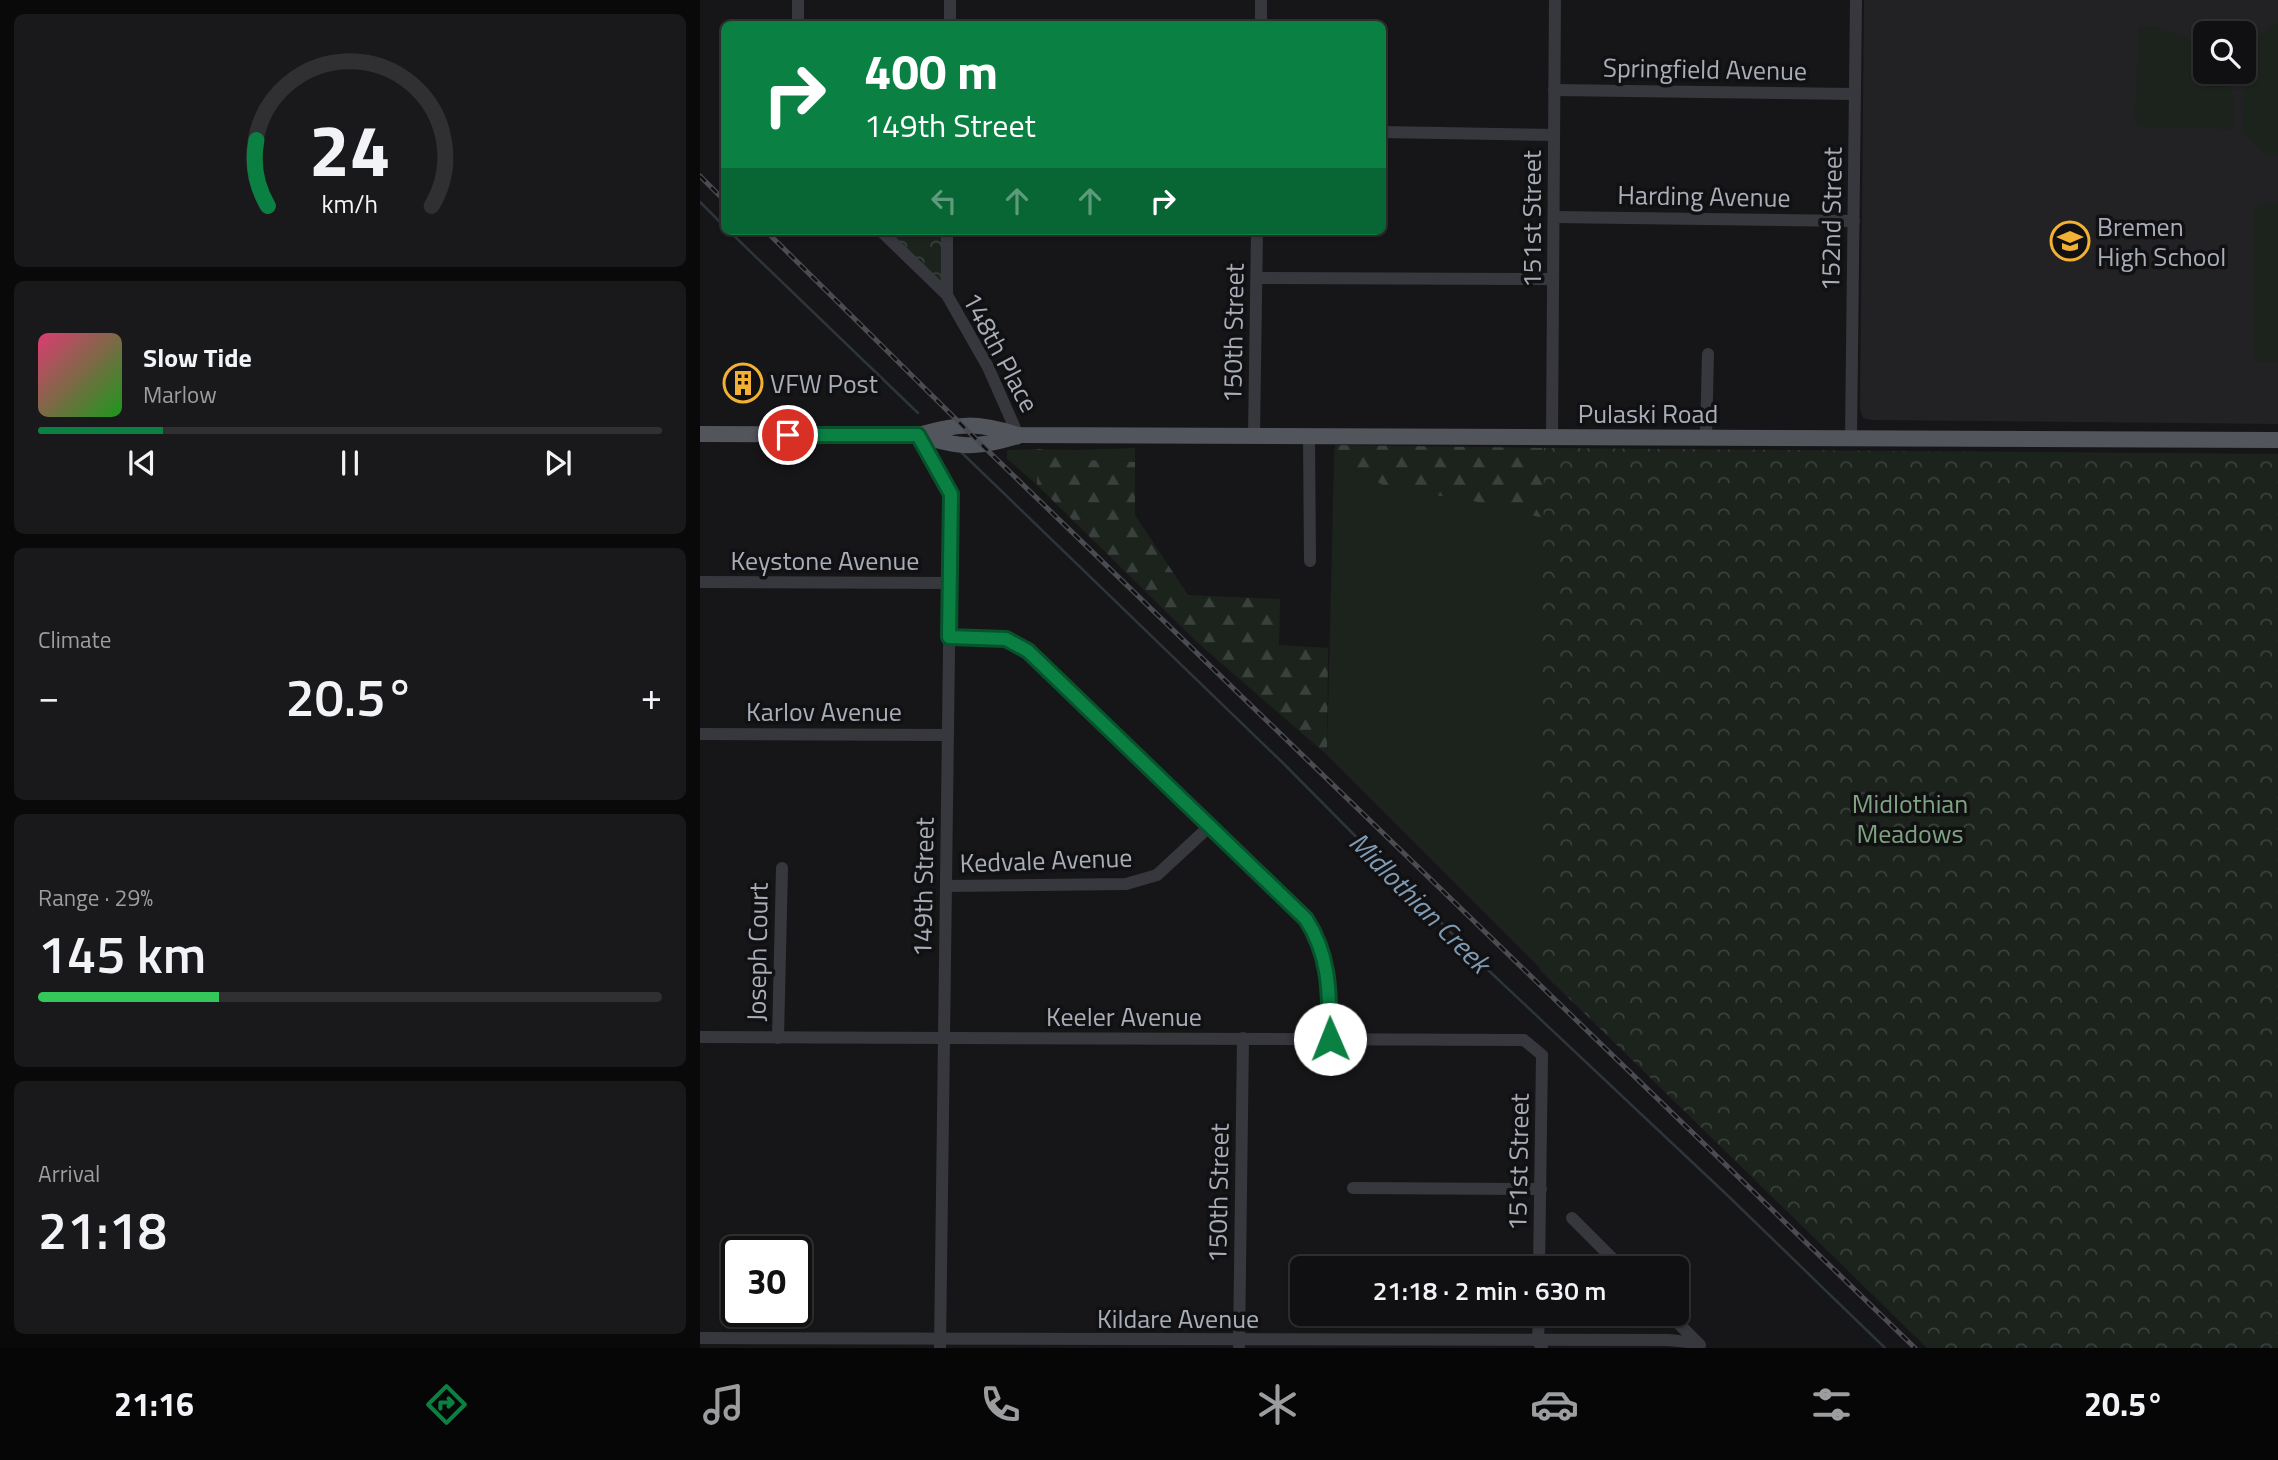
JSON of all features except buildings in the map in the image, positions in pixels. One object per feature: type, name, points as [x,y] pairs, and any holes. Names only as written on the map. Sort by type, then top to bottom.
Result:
[{"type":"main road","name":"Pulaski Road","points":[[700,434],[918,435],[951,426],[986,426],[1018,435],[2278,440]]},
{"type":"street","points":[[798,0],[798,21]]},
{"type":"street","points":[[950,0],[950,21]]},
{"type":"street","points":[[1261,0],[1261,21]]},
{"type":"street","name":"151st Street","points":[[1552,438],[1555,0]]},
{"type":"street","name":"152nd Street","points":[[1852,439],[1856,0]]},
{"type":"street","name":"Springfield Avenue","points":[[1554,90],[1855,94]]},
{"type":"street","points":[[1386,132],[1554,135]]},
{"type":"street","name":"Harding Avenue","points":[[1554,217],[1854,221]]},
{"type":"street","name":"148th Place","points":[[885,235],[947,295],[988,367],[1018,435]]},
{"type":"street","points":[[947,235],[947,295]]},
{"type":"street","name":"150th Street","points":[[1254,436],[1257,235]]},
{"type":"street","points":[[1257,278],[1553,279]]},
{"type":"street","points":[[1706,438],[1708,354]]},
{"type":"street","name":"149th Street","points":[[918,435],[951,494],[940,1344]]},
{"type":"street","points":[[1309,436],[1310,561]]},
{"type":"street","name":"Keystone Avenue","points":[[700,582],[950,583]]},
{"type":"street","points":[[949,637],[1006,639],[1028,651],[1306,919],[1318,937],[1328,981],[1330,1039]]},
{"type":"street","name":"Karlov Avenue","points":[[700,734],[948,735]]},
{"type":"street","name":"Kedvale Avenue","points":[[946,886],[1126,884],[1157,875],[1210,825]]},
{"type":"street","name":"Joseph Court","points":[[778,1038],[782,868]]},
{"type":"street","name":"Keeler Avenue","points":[[700,1037],[1524,1040],[1542,1055]]},
{"type":"street","name":"150th Street","points":[[1239,1344],[1243,1038]]},
{"type":"street","name":"151st Street","points":[[1539,1256],[1542,1055]]},
{"type":"street","points":[[1353,1188],[1541,1189]]},
{"type":"street","points":[[1572,1218],[1610,1256]]},
{"type":"street","points":[[1539,1326],[1540,1344]]},
{"type":"street","points":[[1681,1326],[1701,1346]]},
{"type":"street","name":"Kildare Avenue","points":[[700,1338],[940,1344],[1540,1344],[1668,1340],[1701,1346]]},
{"type":"shaded area","name":"Bremen High School","points":[[1864,0],[2278,0],[2278,424],[1863,418],[1860,409]]},
{"type":"green space","points":[[2271,24],[2278,24],[2278,155],[2264,155],[2243,133],[2244,84],[2256,84],[2256,38]]},
{"type":"green space","points":[[2155,26],[2193,42],[2193,84],[2228,84],[2233,96],[2234,129],[2139,127],[2135,122],[2138,27]]},
{"type":"green space","points":[[2278,204],[2278,362],[2254,362],[2254,205]]},
{"type":"green space","points":[[885,235],[947,235],[947,295]]},
{"type":"green space","points":[[1335,445],[1544,448],[1544,518],[1461,498],[1394,491],[1334,459]]},
{"type":"green space","points":[[1135,448],[1135,462],[1090,460],[1074,450]]},
{"type":"green space","points":[[1544,448],[1592,1020],[1327,755],[1334,459],[1394,491],[1461,498],[1543,517]]},
{"type":"green space","name":"Midlothian Meadows","points":[[1544,448],[2278,454],[2278,1348],[1927,1348],[1540,970]]},
{"type":"green space","points":[[1037,449],[1037,485],[1007,459],[1007,450]]},
{"type":"green space","points":[[1037,449],[1074,450],[1090,460],[1135,462],[1135,515],[1188,595],[1280,599],[1279,645],[1328,648],[1327,755],[1199,644],[1037,485]]},
{"type":"waterway","name":"Midlothian Creek","points":[[700,202],[721,223]]},
{"type":"waterway","name":"Midlothian Creek","points":[[733,235],[918,413]]},
{"type":"waterway","name":"Midlothian Creek","points":[[961,452],[1284,764],[1486,968],[1885,1348]]},
{"type":"railway","points":[[700,176],[721,197]]},
{"type":"railway","points":[[770,235],[983,446],[1915,1348]]},
{"type":"place","name":"Bremen High School","points":[[2070,241]]},
{"type":"place","name":"VFW Post","points":[[743,383]]},
{"type":"route","points":[[788,435],[918,435],[951,494],[949,637],[1006,639],[1028,651],[1306,919],[1318,937],[1325,961],[1330,1039]]}]
